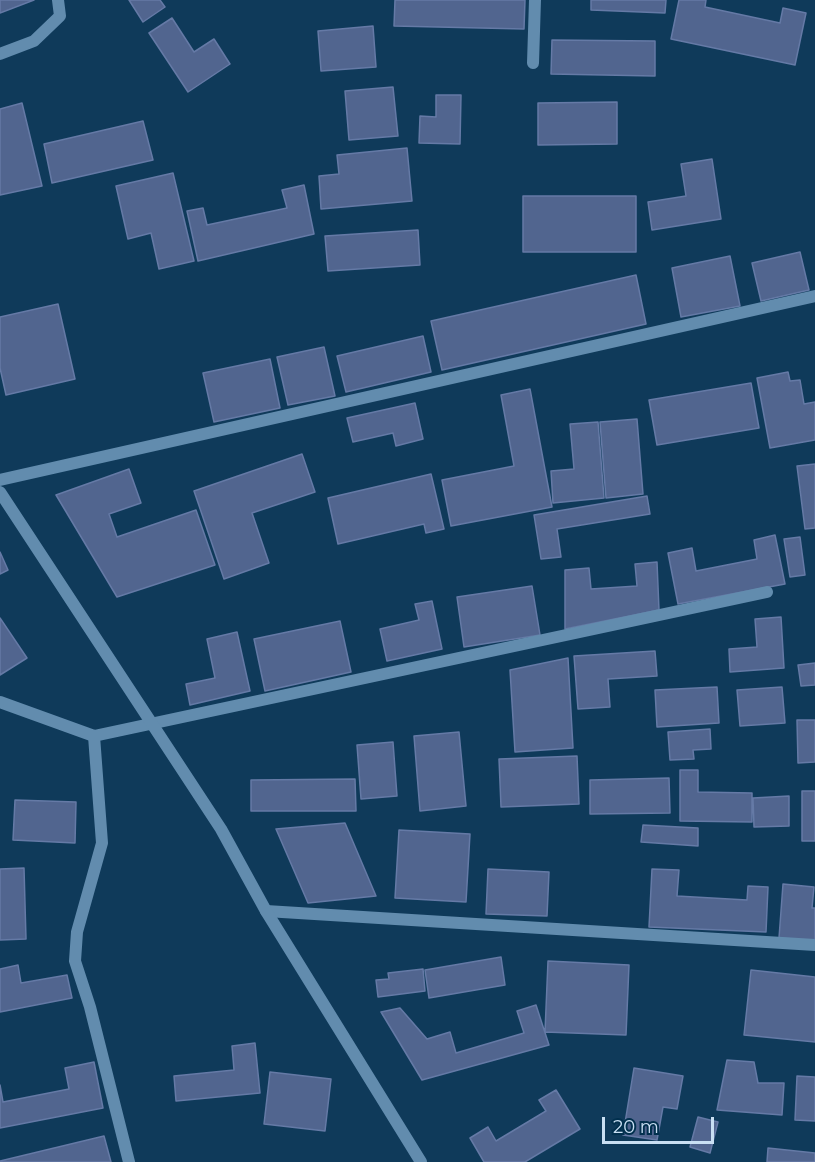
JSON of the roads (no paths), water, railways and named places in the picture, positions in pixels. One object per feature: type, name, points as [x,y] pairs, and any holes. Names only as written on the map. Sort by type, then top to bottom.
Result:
[{"type":"street","points":[[0,54],[34,41],[60,16],[58,0]]},
{"type":"street","points":[[533,63],[535,0]]},
{"type":"street","points":[[0,480],[815,296]]},
{"type":"street","points":[[0,492],[221,829],[266,911],[421,1162]]},
{"type":"street","points":[[0,702],[94,736],[768,592]]},
{"type":"street","points":[[94,736],[102,843],[77,932],[75,961],[90,1007],[129,1162]]},
{"type":"street","points":[[266,911],[815,945]]}]
